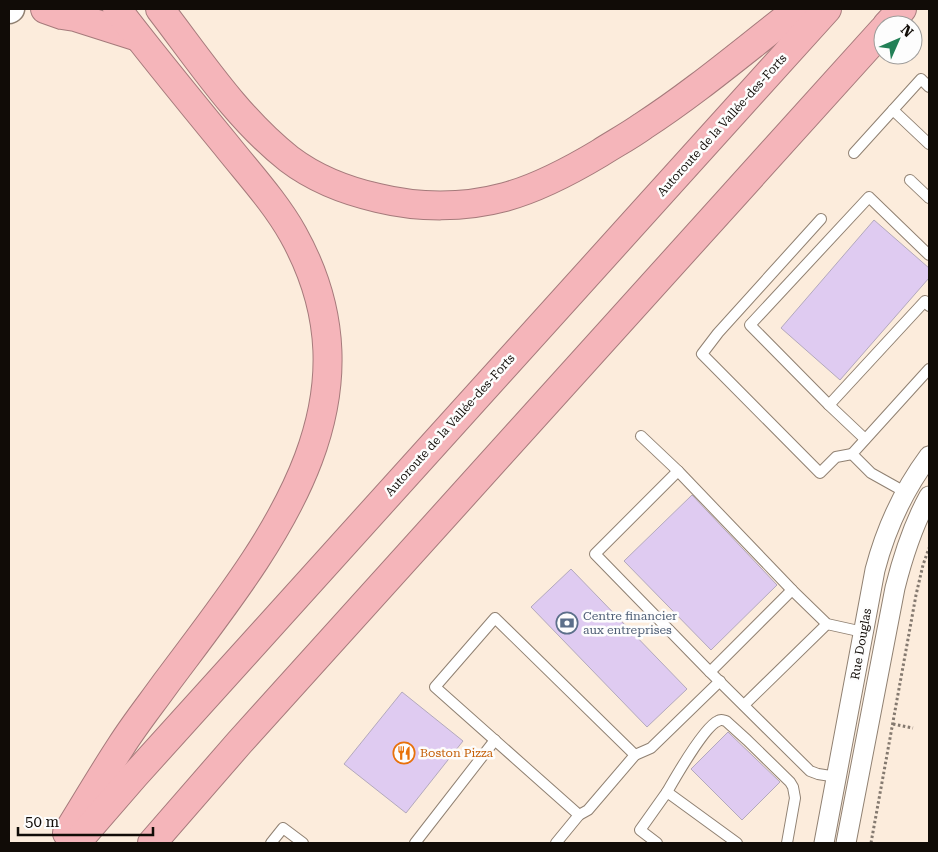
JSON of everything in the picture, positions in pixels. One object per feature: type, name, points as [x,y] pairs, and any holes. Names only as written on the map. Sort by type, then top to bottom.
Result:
[{"type":"highway","points":[[45,9],[62,15],[81,18],[138,37]]},
{"type":"highway","points":[[61,843],[122,744],[234,591],[284,512],[305,470],[312,449],[325,400],[328,378],[327,337],[321,303],[309,266],[292,232],[268,196],[117,9]]},
{"type":"highway","points":[[160,9],[237,107],[264,136],[290,159],[318,176],[368,196],[401,203],[436,206],[504,198],[534,187],[572,169],[643,126],[711,77],[798,9]]},
{"type":"highway","name":"Autoroute de la Vallée-des-Forts","points":[[76,843],[135,774],[827,9]]},
{"type":"highway","points":[[153,842],[239,743],[873,41]]},
{"type":"street","name":"Rue Douglas","points":[[824,843],[879,554],[891,520],[905,492],[929,456]]},
{"type":"street","name":"Rue Douglas","points":[[846,843],[895,588],[913,529],[929,496]]},
{"type":"lane","points":[[854,153],[921,79],[929,87]]},
{"type":"lane","points":[[893,110],[929,144]]},
{"type":"lane","points":[[910,180],[929,198]]},
{"type":"lane","points":[[865,439],[750,325],[869,197],[929,255]]},
{"type":"lane","points":[[821,219],[718,332],[702,354],[820,473],[836,457],[852,454],[929,369]]},
{"type":"lane","points":[[829,405],[928,301]]},
{"type":"lane","points":[[642,436],[827,624],[863,632]]},
{"type":"lane","points":[[852,454],[871,473],[905,492]]},
{"type":"lane","points":[[678,472],[595,554],[810,771],[837,777]]},
{"type":"lane","points":[[710,672],[792,590]]},
{"type":"lane","points":[[579,815],[435,687],[495,618],[635,755]]},
{"type":"lane","points":[[744,705],[827,624]]},
{"type":"lane","points":[[556,843],[579,815],[588,810],[635,755],[651,748],[720,681]]},
{"type":"lane","points":[[657,843],[640,830],[704,735],[717,721],[723,720],[748,740],[793,787],[795,798],[787,843]]},
{"type":"lane","points":[[416,843],[496,740]]},
{"type":"lane","points":[[667,792],[737,843]]},
{"type":"lane","points":[[270,843],[283,828],[303,843]]},
{"type":"path","points":[[871,843],[920,579],[929,548]]},
{"type":"path","points":[[893,724],[912,728]]},
{"type":"building","points":[[874,220],[929,268],[929,278],[840,380],[781,328]]},
{"type":"building","points":[[692,495],[777,585],[711,650],[624,561]]},
{"type":"building","points":[[571,569],[687,689],[647,727],[531,607]]},
{"type":"building","name":"Boston Pizza","points":[[402,692],[463,741],[406,813],[344,764]]},
{"type":"building","points":[[728,732],[780,782],[742,820],[691,769]]},
{"type":"place","name":"Centre financier aux entreprises","points":[[567,623]]},
{"type":"place","name":"Boston Pizza","points":[[404,753]]}]
